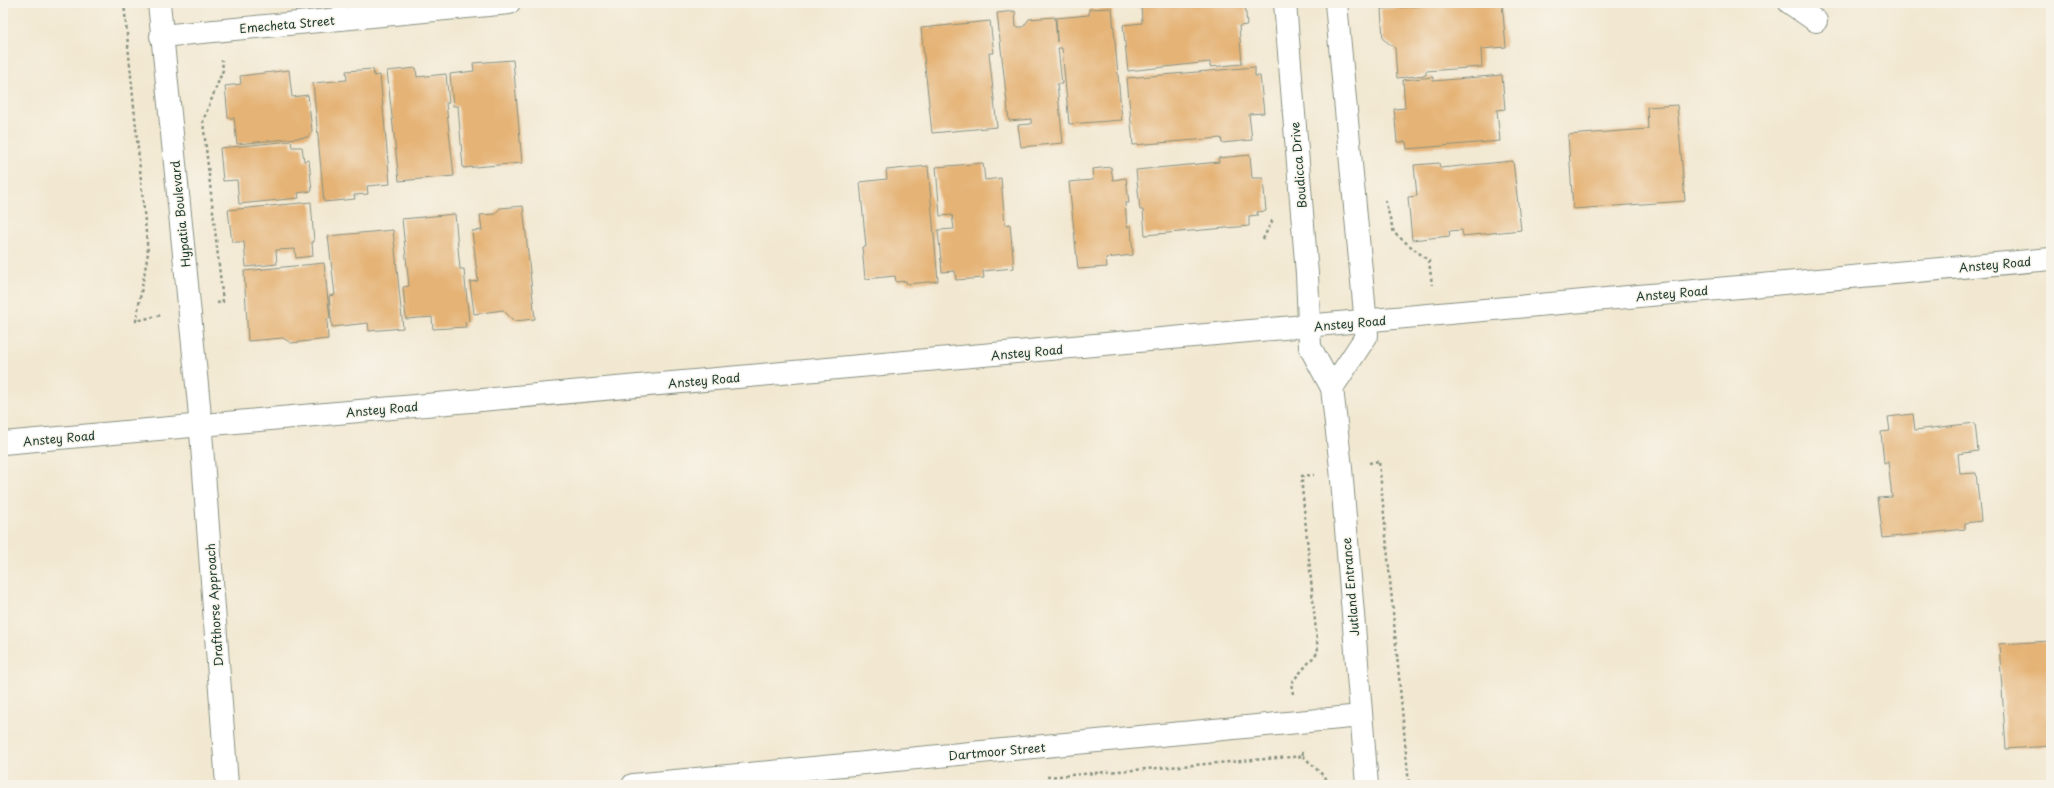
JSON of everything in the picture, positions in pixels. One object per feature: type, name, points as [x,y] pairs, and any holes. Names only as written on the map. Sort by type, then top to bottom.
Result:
[{"type":"street","name":"Hypatia Boulevard","points":[[158,3],[201,425]]},
{"type":"street","name":"Boudicca Drive","points":[[1285,3],[1310,326]]},
{"type":"street","points":[[1332,388],[1367,335],[1336,3]]},
{"type":"street","points":[[1790,3],[1816,21]]},
{"type":"street","name":"Emecheta Street","points":[[161,36],[496,4]]},
{"type":"street","name":"Anstey Road","points":[[3,443],[2051,259]]},
{"type":"street","name":"Jutland Entrance","points":[[1310,326],[1310,346],[1332,388],[1341,468],[1367,785]]},
{"type":"street","name":"Drafthorse Approach","points":[[201,425],[227,785]]},
{"type":"street","name":"Dartmoor Street","points":[[633,785],[1361,716]]},
{"type":"path","points":[[124,3],[148,253],[136,320],[223,302],[203,121],[223,70],[218,30]]},
{"type":"path","points":[[1394,233],[1429,261],[1437,315]]},
{"type":"path","points":[[1302,476],[1321,474],[1341,468],[1379,461],[1409,785]]},
{"type":"path","points":[[1303,756],[1333,785]]},
{"type":"building","points":[[1141,3],[1245,3],[1247,25],[1239,26],[1242,64],[1210,67],[1210,62],[1128,71],[1123,25],[1142,23]]},
{"type":"building","points":[[1457,3],[1502,3],[1506,47],[1481,49],[1482,67],[1426,71],[1426,75],[1397,78],[1395,48],[1383,39],[1381,9]]},
{"type":"building","points":[[1112,8],[1122,120],[1069,124],[1062,48],[1058,48],[1062,84],[1057,84],[1063,143],[1021,147],[1018,125],[1031,124],[1031,119],[1009,121],[997,13],[1015,11],[1016,27],[1023,27],[1029,19],[1055,17],[1057,42],[1056,18],[1089,15],[1089,9]]},
{"type":"building","points":[[990,21],[994,53],[989,53],[997,127],[932,133],[921,28]]},
{"type":"building","points":[[513,60],[522,163],[463,168],[458,106],[453,106],[450,74],[474,71],[473,63]]},
{"type":"building","points":[[1255,67],[1255,76],[1260,76],[1264,113],[1249,114],[1252,140],[1222,143],[1221,138],[1133,145],[1127,78]]},
{"type":"building","points":[[416,68],[417,77],[446,74],[449,103],[446,103],[454,176],[399,181],[387,71]]},
{"type":"building","points":[[373,69],[374,76],[380,75],[390,184],[367,186],[368,194],[354,195],[355,199],[324,202],[313,83],[347,80],[346,71]]},
{"type":"building","points":[[289,70],[292,97],[308,95],[312,131],[308,137],[237,144],[234,118],[228,118],[225,86],[241,84],[240,76]]},
{"type":"building","points":[[1502,75],[1505,109],[1497,110],[1500,141],[1407,149],[1406,142],[1397,142],[1394,109],[1405,108],[1403,80],[1433,77],[1433,81]]},
{"type":"building","points":[[1677,105],[1685,201],[1573,209],[1568,135],[1648,129],[1647,107]]},
{"type":"building","points":[[291,141],[292,147],[302,147],[304,161],[309,160],[312,191],[298,193],[299,198],[239,204],[237,180],[223,181],[220,148]]},
{"type":"building","points":[[1250,155],[1252,178],[1263,178],[1266,211],[1257,212],[1258,215],[1249,216],[1249,226],[1145,235],[1143,210],[1140,210],[1136,170],[1219,162],[1218,158]]},
{"type":"building","points":[[1513,161],[1521,230],[1463,236],[1462,230],[1449,231],[1450,236],[1412,240],[1408,197],[1417,196],[1414,165],[1439,163],[1440,168]]},
{"type":"building","points":[[983,163],[985,180],[1001,178],[1005,225],[1010,224],[1014,268],[983,271],[984,278],[956,280],[955,271],[942,272],[938,230],[954,229],[952,215],[940,216],[936,167]]},
{"type":"building","points":[[928,166],[938,281],[907,284],[906,281],[896,282],[895,276],[865,279],[862,247],[866,247],[860,182],[887,179],[886,170]]},
{"type":"building","points":[[1111,167],[1113,180],[1126,178],[1129,203],[1125,203],[1127,227],[1131,226],[1133,255],[1106,258],[1107,267],[1078,269],[1069,182],[1093,180],[1092,169]]},
{"type":"building","points":[[311,202],[314,242],[312,242],[313,256],[296,258],[295,249],[276,250],[277,264],[246,267],[244,242],[232,242],[228,210]]},
{"type":"building","points":[[523,206],[535,319],[514,321],[503,310],[474,314],[470,282],[478,281],[472,231],[482,230],[480,215],[495,214],[500,208]]},
{"type":"building","points":[[455,214],[460,269],[464,269],[469,321],[465,322],[466,327],[433,329],[432,317],[406,319],[403,287],[409,286],[402,219]]},
{"type":"building","points":[[393,230],[403,328],[369,331],[368,323],[332,327],[329,296],[335,295],[328,236]]},
{"type":"building","points":[[324,263],[330,319],[327,319],[328,339],[291,343],[283,338],[248,341],[244,271]]},
{"type":"building","points":[[1913,414],[1915,430],[1975,423],[1978,451],[1958,454],[1960,474],[1976,473],[1981,521],[1965,523],[1965,529],[1883,538],[1878,498],[1892,497],[1888,462],[1884,463],[1881,432],[1890,431],[1888,417]]},
{"type":"building","points":[[2051,641],[2051,746],[2006,749],[1999,644]]}]
